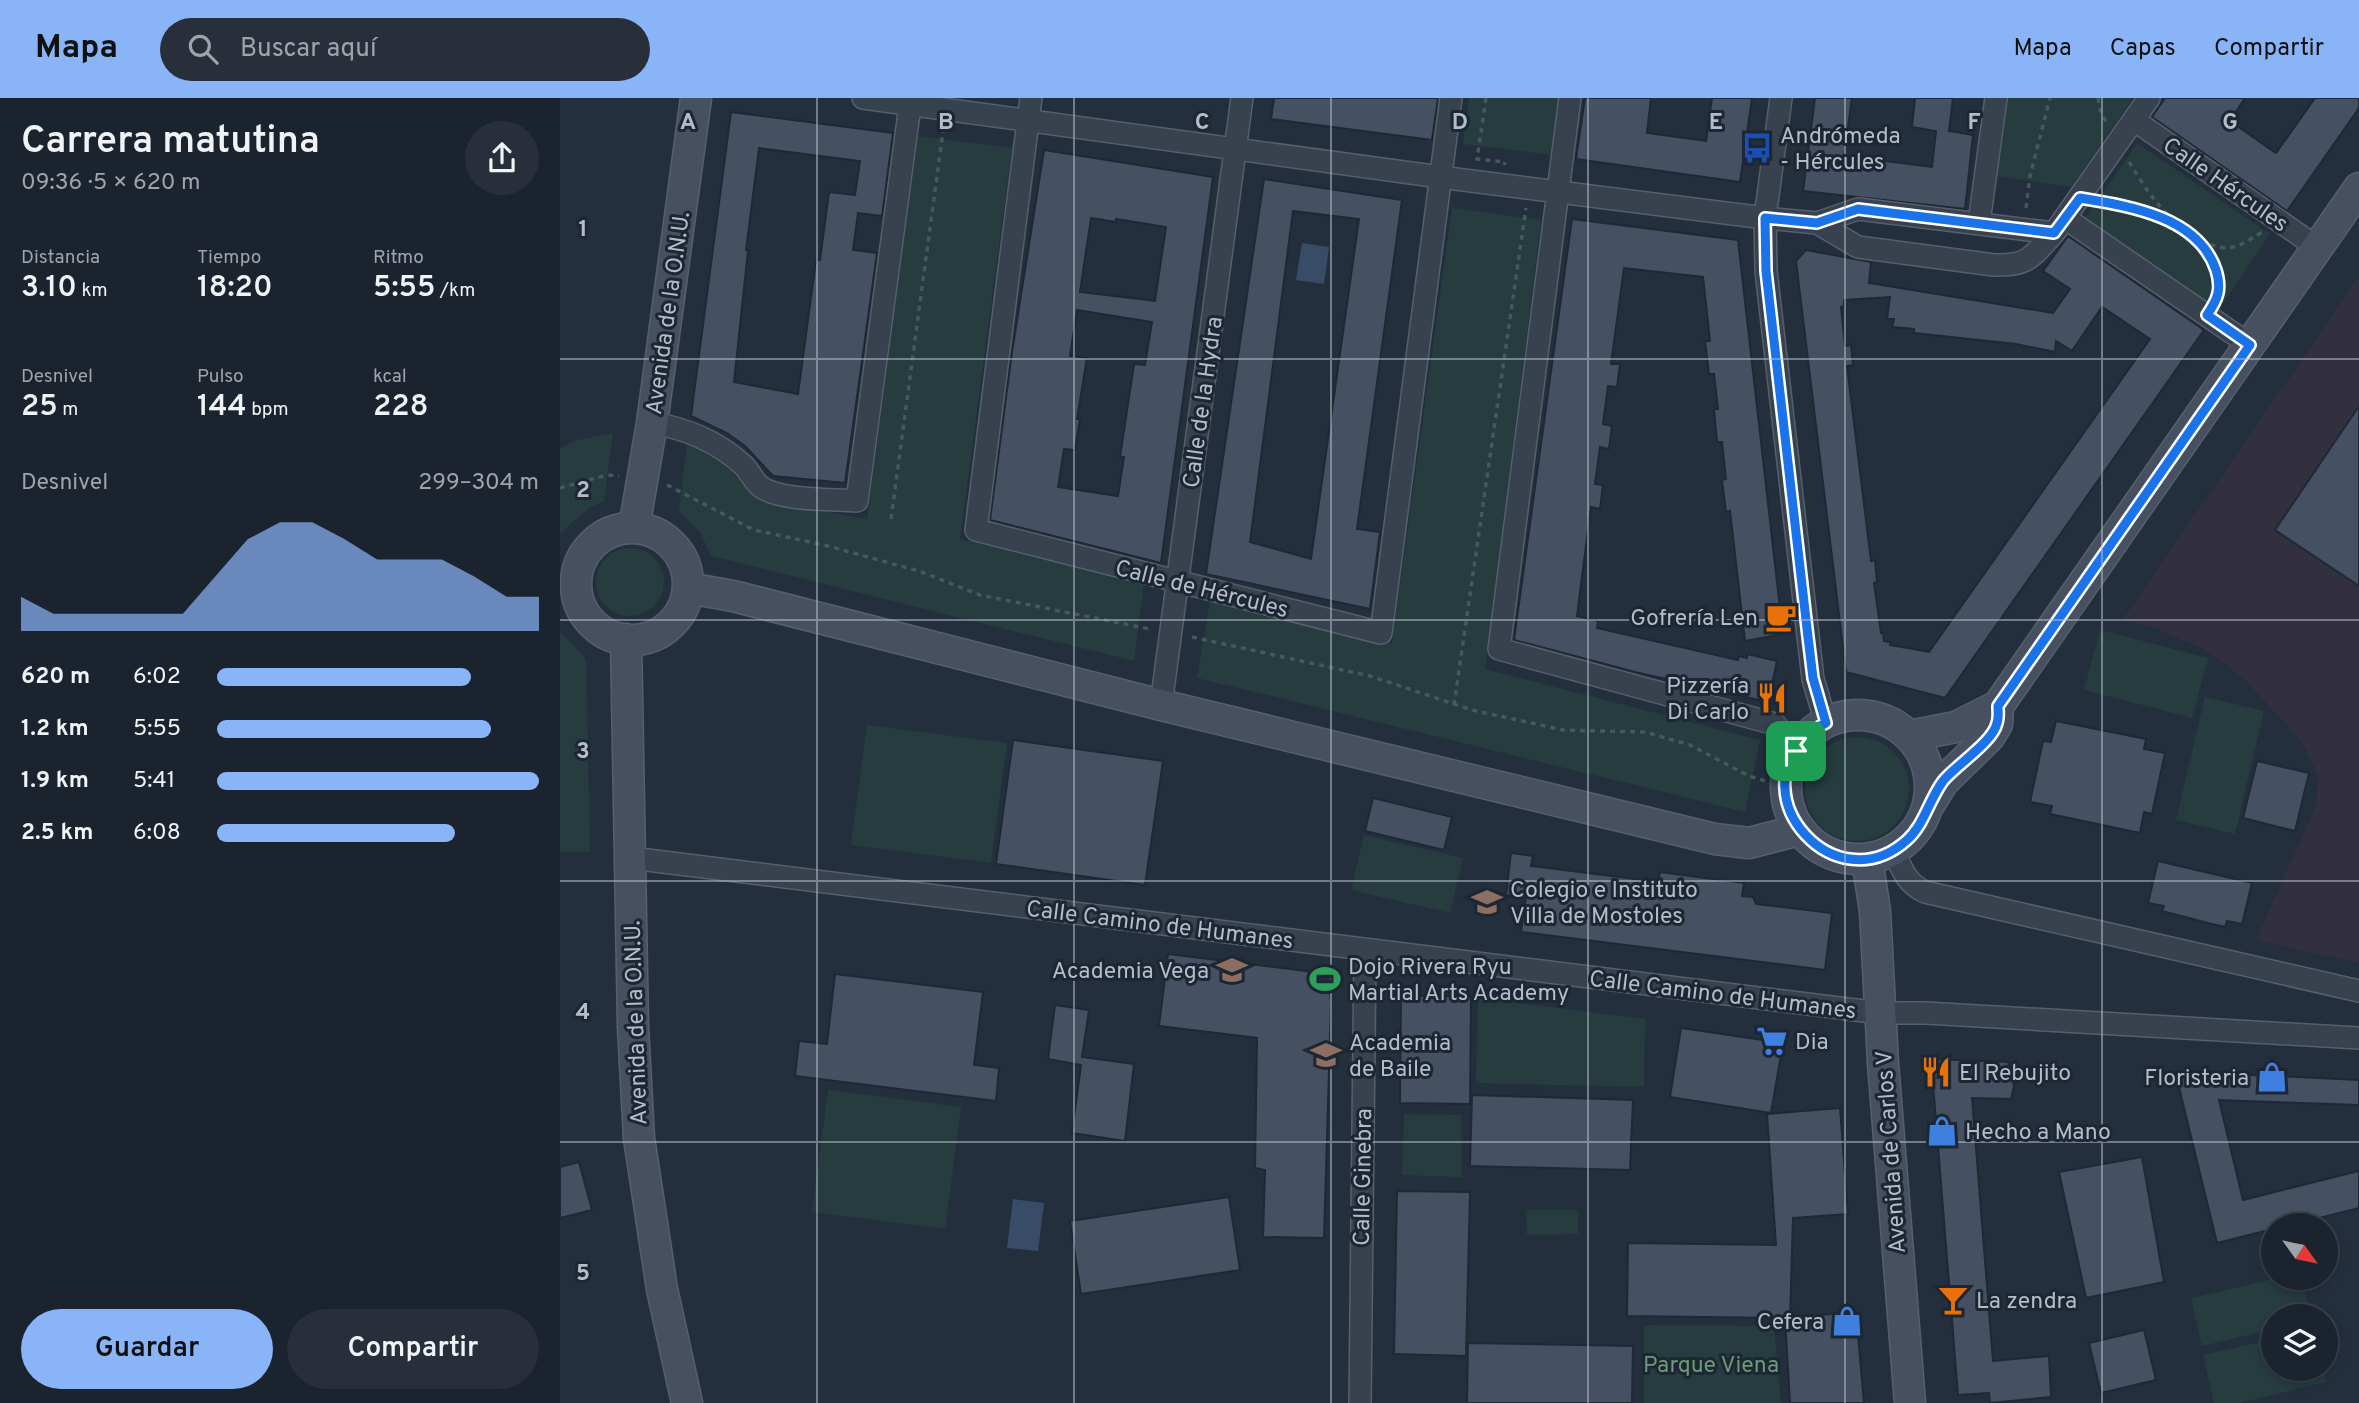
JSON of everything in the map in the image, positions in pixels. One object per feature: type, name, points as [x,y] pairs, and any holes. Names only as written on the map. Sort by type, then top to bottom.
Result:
[{"type":"street","name":"Avenida de la O.N.U.","points":[[634,528],[652,423],[696,98]]},
{"type":"street","points":[[863,98],[911,101],[1028,122],[1765,218],[1817,223],[1858,209],[2024,229],[2059,226],[2207,315],[2250,345]]},
{"type":"street","name":"Calle de Hércules","points":[[1031,98],[976,530],[1381,633],[1440,177]]},
{"type":"street","name":"Calle de la Hydra","points":[[1161,705],[1242,98]]},
{"type":"street","points":[[1440,177],[1451,98]]},
{"type":"street","points":[[1570,98],[1499,649],[1775,724],[1796,751]]},
{"type":"street","points":[[1781,98],[1765,218],[1766,271],[1813,678],[1826,723]]},
{"type":"street","points":[[1979,223],[1996,98]]},
{"type":"street","points":[[1817,223],[1857,247],[2015,266],[2029,260],[2059,226],[2149,98]]},
{"type":"street","points":[[652,423],[676,427],[713,444],[745,466],[761,487],[781,495],[857,501],[911,101]]},
{"type":"street","name":"Calle Hércules","points":[[2134,120],[2318,248]]},
{"type":"street","points":[[1909,736],[1956,727],[1998,706],[2359,188]]},
{"type":"street","points":[[634,528],[652,531],[667,540],[680,553],[688,588],[678,616],[668,627],[641,639],[626,639],[608,635],[593,624],[582,610],[569,573],[597,540],[614,530],[634,528]]},
{"type":"street","points":[[688,588],[733,596],[1161,705],[1715,839],[1749,843],[1799,830]]},
{"type":"street","name":"Avenida de la O.N.U.","points":[[626,639],[633,1027],[639,1138],[662,1289],[687,1403]]},
{"type":"street","points":[[1927,808],[1930,790],[1928,771],[1922,754],[1909,736],[1891,723],[1870,716],[1847,716],[1826,723],[1808,735],[1788,768],[1786,787],[1789,810],[1799,830],[1816,846],[1831,855],[1849,859],[1880,855],[1908,839],[1943,782],[1989,737],[1997,724],[1998,706]]},
{"type":"street","points":[[1880,855],[1913,886],[1925,892],[2359,991]]},
{"type":"street","name":"Avenida de Carlos V","points":[[1880,855],[1875,911],[1880,1013],[1910,1403]]},
{"type":"street","name":"Calle Camino de Humanes","points":[[631,858],[1880,1013],[1940,1014],[2359,1038]]},
{"type":"street","name":"Calle Ginebra","points":[[1360,1403],[1365,950]]},
{"type":"path","points":[[1486,98],[1477,159],[1505,162],[1501,184]]},
{"type":"path","points":[[2024,229],[2030,176],[2050,98]]},
{"type":"path","points":[[891,519],[943,130],[956,132]]},
{"type":"path","points":[[2117,144],[2158,204],[2211,256],[2220,285],[2214,305],[2207,315]]},
{"type":"path","points":[[2080,198],[2141,209],[2216,248],[2242,246],[2266,229],[2274,217]]},
{"type":"path","points":[[1454,705],[1527,208],[1517,207]]},
{"type":"shaded area","points":[[2359,277],[2359,963],[2256,940],[2315,808],[2319,777],[2302,742],[2244,679],[2206,650],[2160,630],[2123,619]]},
{"type":"green space","points":[[1469,98],[1560,98],[1552,155],[1463,144]]},
{"type":"green space","points":[[2001,98],[2133,98],[2071,187],[1991,175]]},
{"type":"green space","points":[[918,136],[1012,148],[960,539],[1144,583],[1134,661],[711,556],[700,532],[679,511],[687,443],[718,458],[758,500],[867,519]]},
{"type":"green space","points":[[2137,143],[2270,234],[2218,311],[2084,220]]},
{"type":"green space","points":[[1452,208],[1541,220],[1485,669],[1760,740],[1745,812],[1197,678],[1210,601],[1392,644]]},
{"type":"green space","points":[[613,433],[604,501],[590,507],[560,533],[560,449],[573,441]]},
{"type":"green space","points":[[637,548],[658,563],[664,575],[662,595],[654,606],[637,616],[623,616],[606,606],[598,595],[596,575],[606,558],[617,550]]},
{"type":"green space","points":[[2100,630],[2208,658],[2192,718],[2084,690]]},
{"type":"green space","points":[[560,632],[586,659],[590,852],[560,852]]},
{"type":"green space","points":[[2205,697],[2264,711],[2235,834],[2176,820]]},
{"type":"green space","points":[[867,725],[1007,743],[991,863],[851,845]]},
{"type":"green space","points":[[1857,737],[1877,741],[1894,752],[1905,769],[1909,789],[1905,809],[1894,826],[1877,837],[1857,841],[1837,837],[1820,826],[1809,809],[1805,789],[1809,769],[1820,752],[1837,741]]},
{"type":"green space","points":[[1364,835],[1463,858],[1450,913],[1351,890]]},
{"type":"green space","points":[[1478,998],[1645,1019],[1644,1087],[1476,1083]]},
{"type":"green space","points":[[828,1090],[961,1107],[945,1229],[812,1212]]},
{"type":"green space","points":[[1404,1114],[1461,1115],[1462,1177],[1402,1175]]},
{"type":"green space","points":[[1526,1210],[1578,1210],[1578,1234],[1527,1235]]},
{"type":"green space","points":[[2261,1282],[2261,1290],[2305,1290],[2308,1304],[2261,1304],[2261,1332],[2202,1346],[2191,1298]]},
{"type":"green space","name":"Parque Viena","points":[[1644,1325],[1774,1326],[1781,1403],[1644,1403]]},
{"type":"green space","points":[[2261,1342],[2261,1381],[2326,1382],[2240,1403],[2214,1403],[2203,1355]]},
{"type":"water","points":[[1302,243],[1329,247],[1324,284],[1296,280]]},
{"type":"water","points":[[1013,1199],[1044,1203],[1038,1251],[1007,1248]]},
{"type":"building","points":[[1274,98],[1438,98],[1432,140],[1271,119]]},
{"type":"building","points":[[1585,98],[1651,98],[1647,133],[1706,141],[1712,98],[1752,98],[1740,182],[1576,159]]},
{"type":"building","points":[[1815,98],[1852,98],[1844,156],[1932,167],[1936,131],[1912,127],[1915,98],[1953,98],[1949,131],[1973,135],[1965,209],[1803,191]]},
{"type":"building","points":[[2165,98],[2245,98],[2230,121],[2276,153],[2315,98],[2359,98],[2359,108],[2287,211],[2152,117]]},
{"type":"building","points":[[731,112],[893,133],[882,216],[858,213],[853,250],[877,253],[845,483],[773,476],[745,446],[727,433],[691,416]],"holes":[[[759,148],[860,161],[855,195],[829,192],[820,260],[816,260],[798,394],[734,382]]]},
{"type":"building","points":[[1044,150],[1213,177],[1161,563],[990,520],[1012,352]],"holes":[[[1091,218],[1166,227],[1155,301],[1080,292]],[[1077,310],[1152,322],[1145,365],[1134,364],[1120,457],[1124,457],[1118,496],[1058,487],[1064,449],[1075,450],[1087,358],[1070,356]]]},
{"type":"building","points":[[1264,179],[1402,200],[1357,529],[1380,532],[1370,609],[1206,574]],"holes":[[[1293,211],[1359,219],[1311,559],[1250,542]]]},
{"type":"building","points":[[1572,219],[1738,240],[1782,626],[1777,627],[1778,635],[1745,641],[1730,511],[1726,512],[1722,480],[1726,479],[1722,442],[1717,442],[1714,409],[1718,409],[1714,374],[1709,374],[1705,341],[1710,341],[1703,277],[1624,268],[1611,364],[1620,364],[1617,387],[1608,386],[1603,424],[1612,426],[1609,449],[1600,447],[1595,484],[1603,485],[1600,509],[1591,507],[1577,616],[1598,621],[1597,628],[1738,660],[1739,656],[1747,658],[1747,654],[1777,661],[1768,702],[1635,672],[1514,640]]},
{"type":"building","points":[[2068,236],[2204,330],[1945,698],[1846,672],[1796,261],[1806,250],[1871,262],[1869,283],[2053,313],[2070,289],[2043,271]],"holes":[[[1890,297],[1887,319],[1894,319],[1892,327],[1914,329],[1914,333],[2016,344],[2055,352],[2056,341],[2072,351],[2102,307],[2150,339],[1929,652],[1890,645],[1891,642],[1884,641],[1883,632],[1881,633],[1874,583],[1877,582],[1875,560],[1871,561],[1847,366],[1853,365],[1851,345],[1845,346],[1841,307],[1844,306],[1844,300]]]},
{"type":"building","points":[[2359,406],[2359,586],[2275,530]]},
{"type":"building","points":[[2056,721],[2146,739],[2144,749],[2165,753],[2152,814],[2144,812],[2140,833],[2050,814],[2052,806],[2030,802],[2043,741],[2051,742]]},
{"type":"building","points":[[1013,740],[1163,761],[1145,885],[996,864]]},
{"type":"building","points":[[2257,761],[2309,773],[2295,831],[2243,818]]},
{"type":"building","points":[[1373,798],[1452,817],[1444,850],[1365,831]]},
{"type":"building","points":[[1511,853],[1533,856],[1531,866],[1658,882],[1660,872],[1744,883],[1742,896],[1753,897],[1756,904],[1832,913],[1825,970],[1521,932],[1526,897],[1506,895]]},
{"type":"building","points":[[2158,861],[2252,883],[2242,924],[2227,921],[2225,927],[2162,911],[2164,906],[2148,903]]},
{"type":"building","points":[[1168,954],[1306,971],[1318,976],[1325,983],[1331,1003],[1324,1238],[1263,1237],[1265,1170],[1255,1168],[1257,1038],[1159,1026]]},
{"type":"building","points":[[835,974],[983,992],[974,1065],[999,1068],[996,1101],[795,1076],[799,1041],[827,1044]]},
{"type":"building","points":[[1401,996],[1471,996],[1470,1104],[1400,1103]]},
{"type":"building","points":[[1055,1005],[1089,1010],[1082,1057],[1134,1064],[1125,1141],[1072,1133],[1081,1065],[1048,1059]]},
{"type":"building","points":[[1681,1028],[1783,1043],[1771,1113],[1670,1097]]},
{"type":"building","points":[[1931,1059],[2008,1062],[2014,1086],[2011,1099],[1972,1098],[1993,1361],[2049,1356],[2051,1397],[1990,1403],[1989,1393],[1958,1395]]},
{"type":"building","points":[[2188,1072],[2359,1080],[2359,1105],[2219,1100],[2243,1200],[2359,1171],[2359,1208],[2338,1213],[2261,1213],[2261,1232],[2217,1243],[2176,1075]]},
{"type":"building","points":[[1472,1095],[1633,1100],[1630,1170],[1470,1166]]},
{"type":"building","points":[[1840,1108],[1848,1214],[1793,1218],[1790,1318],[1627,1316],[1628,1243],[1776,1245],[1767,1114]]},
{"type":"building","points":[[2142,1157],[2164,1282],[2086,1298],[2059,1172]]},
{"type":"building","points":[[579,1162],[592,1210],[560,1218],[560,1167]]},
{"type":"building","points":[[1397,1191],[1470,1192],[1466,1356],[1394,1354]]},
{"type":"building","points":[[1229,1197],[1240,1270],[1081,1294],[1070,1221]]},
{"type":"building","points":[[1856,1312],[1864,1403],[1790,1403],[1785,1318]]},
{"type":"building","points":[[2144,1330],[2156,1380],[2101,1393],[2089,1343]]},
{"type":"building","points":[[1468,1343],[1633,1346],[1632,1403],[1467,1403]]},
{"type":"place","name":"Andrómeda - Hércules","points":[[1757,148]]},
{"type":"place","name":"Gofrería Len","points":[[1781,617]]},
{"type":"place","name":"Pizzería Di Carlo","points":[[1772,698]]},
{"type":"place","name":"Colegio e Instituto Villa de Mostoles","points":[[1487,902]]},
{"type":"place","name":"Academia Vega","points":[[1232,970]]},
{"type":"place","name":"Dojo Rivera Ryu Martial Arts Academy","points":[[1325,979]]},
{"type":"place","name":"Dia","points":[[1772,1041]]},
{"type":"place","name":"Academia de Baile","points":[[1326,1055]]},
{"type":"place","name":"El Rebujito","points":[[1936,1072]]},
{"type":"place","name":"Floristeria","points":[[2272,1077]]},
{"type":"place","name":"Hecho a Mano","points":[[1942,1131]]},
{"type":"place","name":"La zendra","points":[[1953,1300]]},
{"type":"place","name":"Cefera","points":[[1847,1321]]},
{"type":"route","points":[[2080,198],[2141,209],[2190,233],[2211,256],[2220,285],[2214,305],[2207,315],[2250,345],[1998,706],[1997,724],[1989,737],[1943,782],[1908,839],[1893,850],[1867,859],[1831,855],[1816,846],[1799,830],[1789,810],[1786,787],[1788,768],[1796,751],[1808,735],[1826,723],[1813,678],[1808,637],[1766,271],[1765,218],[1817,223],[1858,209],[2054,233],[2080,198]]}]
